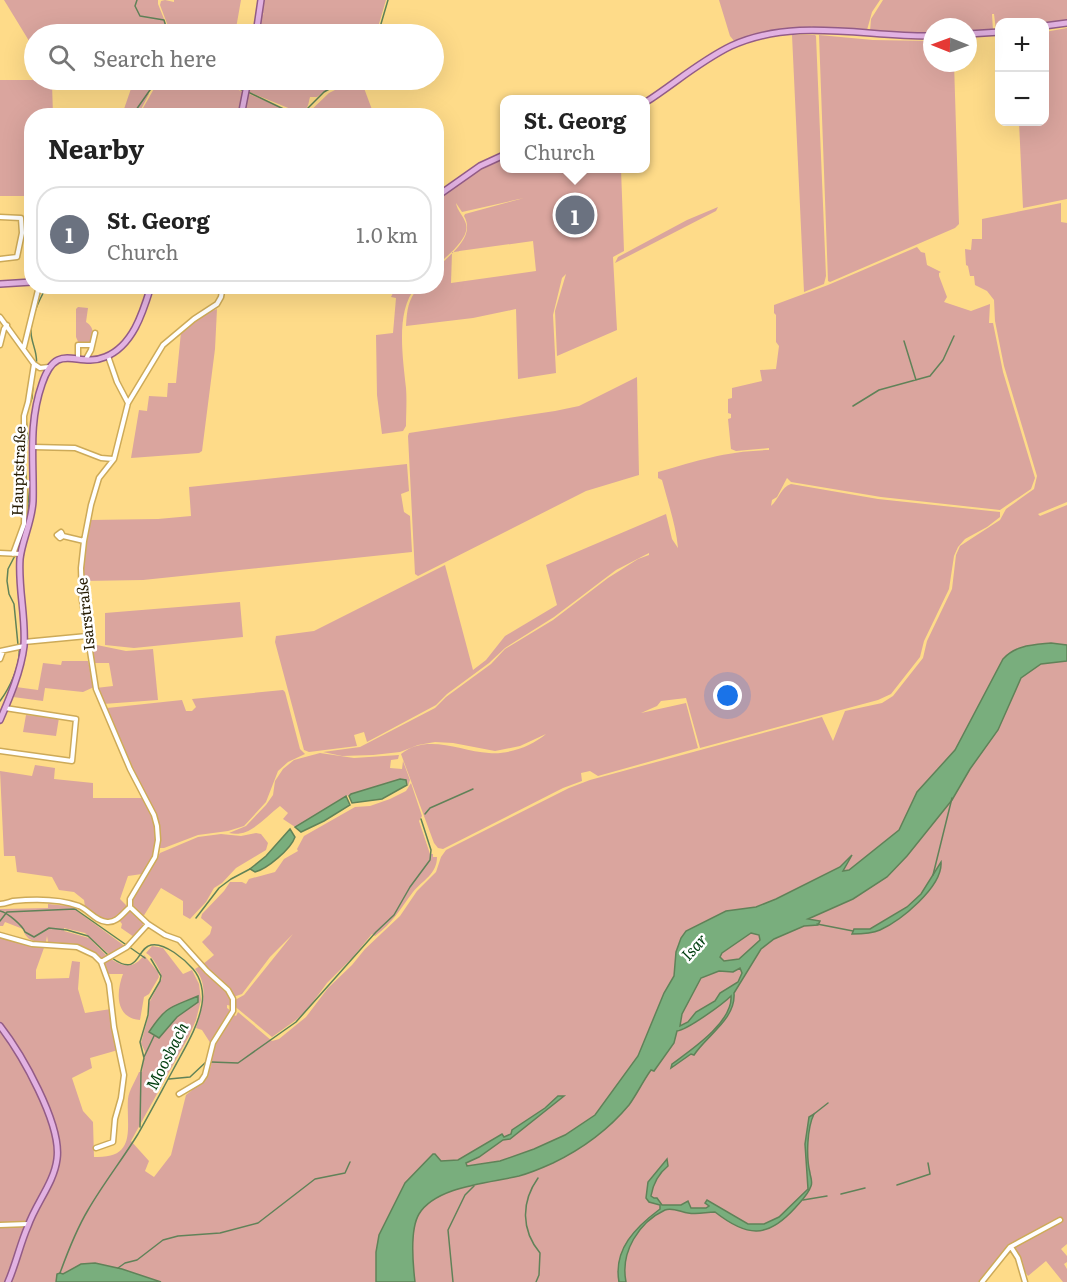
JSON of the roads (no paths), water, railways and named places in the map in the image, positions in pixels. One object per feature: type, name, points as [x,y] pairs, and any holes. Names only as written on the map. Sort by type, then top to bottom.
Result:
[{"type":"main road","points":[[257,24],[261,0]]},
{"type":"main road","points":[[1049,25],[1067,23]]},
{"type":"main road","points":[[650,99],[714,55],[733,45],[771,34],[817,30],[923,36]]},
{"type":"main road","points":[[977,33],[995,32]]},
{"type":"main road","points":[[243,108],[246,90]]},
{"type":"main road","points":[[444,191],[471,172],[500,157]]},
{"type":"main road","points":[[0,284],[24,282]]},
{"type":"main road","points":[[49,367],[61,359],[99,359],[108,356],[126,341],[134,330],[148,294]]},
{"type":"main road","name":"Hauptstraße","points":[[0,720],[18,671],[21,646],[17,554],[32,513],[25,458],[31,447],[35,408],[49,367]]},
{"type":"main road","points":[[0,1026],[23,1059],[47,1110],[58,1156],[54,1172],[28,1224],[8,1282]]},
{"type":"street","points":[[0,217],[21,218],[23,226],[17,257],[0,259]]},
{"type":"street","points":[[23,348],[37,294]]},
{"type":"street","points":[[31,447],[75,448],[101,458],[114,459],[128,403],[163,345],[194,319],[217,304],[222,294]]},
{"type":"street","points":[[0,317],[36,366],[46,374]]},
{"type":"street","points":[[0,345],[7,325]]},
{"type":"street","points":[[86,359],[94,333]]},
{"type":"street","points":[[78,358],[78,345],[91,345]]},
{"type":"street","points":[[108,356],[128,403]]},
{"type":"street","points":[[36,366],[49,367]]},
{"type":"street","points":[[0,553],[17,554],[24,524],[24,416],[36,366]]},
{"type":"street","points":[[101,458],[106,467]]},
{"type":"street","name":"Isarstraße","points":[[114,459],[99,478],[91,505],[84,541],[81,583],[96,689],[157,826],[157,850],[130,899],[130,907]]},
{"type":"street","points":[[63,536],[84,541]]},
{"type":"street","points":[[0,659],[2,651],[87,636]]},
{"type":"street","points":[[0,751],[72,761],[76,719],[5,708]]},
{"type":"street","points":[[0,904],[10,901],[39,900],[66,903],[80,906],[106,922],[114,921],[130,907],[148,924],[165,935],[179,940],[228,990],[233,999],[233,1011],[213,1043],[207,1070],[201,1081],[179,1094]]},
{"type":"street","points":[[101,962],[128,946],[148,924]]},
{"type":"street","points":[[0,935],[32,944],[64,945],[84,949],[101,962],[110,984],[114,1027],[124,1075],[113,1142],[96,1148]]},
{"type":"street","points":[[982,1282],[1011,1247],[1060,1220]]},
{"type":"street","points":[[0,1225],[28,1224]]},
{"type":"street","points":[[1011,1247],[1018,1258],[1025,1282]]},
{"type":"water","name":"Isar","points":[[1051,643],[1067,645],[1067,661],[1041,664],[1021,678],[998,730],[970,769],[952,800],[887,877],[853,899],[808,919],[820,921],[818,925],[804,926],[774,939],[761,949],[734,993],[733,1002],[726,1019],[694,1055],[691,1054],[671,1068],[672,1064],[700,1043],[718,1025],[730,1006],[731,996],[696,1022],[677,1031],[674,1043],[654,1071],[651,1070],[629,1105],[613,1122],[585,1145],[532,1172],[464,1187],[438,1197],[427,1205],[419,1214],[414,1229],[415,1282],[376,1282],[376,1252],[379,1235],[405,1183],[433,1154],[441,1161],[458,1160],[502,1134],[504,1137],[511,1134],[512,1130],[545,1108],[558,1096],[564,1096],[510,1139],[503,1140],[466,1163],[467,1166],[500,1161],[534,1149],[565,1135],[595,1115],[638,1056],[664,993],[674,976],[676,952],[686,931],[726,911],[756,907],[776,899],[840,867],[852,855],[843,871],[849,870],[899,830],[917,792],[955,750],[1003,659],[1019,648]],"holes":[[[751,933],[759,935],[760,940],[739,959],[724,961],[720,957],[722,953]],[[740,968],[742,973],[738,982],[720,993],[715,1001],[696,1012],[688,1022],[680,1026],[682,1014],[701,978],[719,971],[733,972]]]},
{"type":"water","points":[[400,779],[406,780],[407,785],[382,799],[352,803],[349,796],[351,794]]},
{"type":"water","points":[[346,796],[350,805],[324,821],[301,832],[295,827]]},
{"type":"water","points":[[290,829],[295,837],[284,853],[260,870],[255,872],[250,869],[266,856]]},
{"type":"water","points":[[941,862],[940,872],[935,882],[909,911],[880,930],[852,934],[854,929],[870,929],[907,907],[921,894]]},
{"type":"water","points":[[198,996],[198,1002],[177,1017],[159,1038],[149,1032],[170,1008]]},
{"type":"water","points":[[814,1114],[808,1143],[812,1184],[804,1198],[785,1218],[775,1225],[756,1231],[737,1226],[715,1212],[695,1214],[674,1209],[665,1210],[647,1222],[634,1239],[626,1260],[626,1282],[619,1282],[620,1259],[628,1240],[660,1209],[660,1205],[649,1202],[646,1198],[648,1182],[667,1159],[668,1166],[656,1180],[651,1196],[657,1198],[662,1205],[681,1205],[688,1201],[691,1208],[706,1208],[709,1206],[705,1203],[707,1200],[748,1224],[764,1224],[779,1217],[808,1189],[805,1144],[809,1117]]},
{"type":"water","points":[[95,1263],[161,1282],[56,1282],[57,1274],[63,1274],[81,1264]]},
{"type":"waterway","points":[[137,0],[135,6],[140,16],[164,20],[165,24]]},
{"type":"waterway","points":[[381,24],[388,0]]},
{"type":"waterway","points":[[137,108],[150,90]]},
{"type":"waterway","points":[[308,108],[328,90]]},
{"type":"waterway","points":[[248,92],[281,108]]},
{"type":"waterway","points":[[36,365],[31,326],[43,294]]},
{"type":"waterway","points":[[853,406],[879,390],[930,376],[943,360],[954,336]]},
{"type":"waterway","points":[[904,341],[916,380]]},
{"type":"waterway","points":[[28,409],[33,385]]},
{"type":"waterway","points":[[25,527],[29,504],[24,456],[28,438],[26,419]]},
{"type":"waterway","points":[[18,645],[14,604],[9,594],[7,581],[8,569],[20,546]]},
{"type":"waterway","points":[[0,701],[14,676],[19,649]]},
{"type":"waterway","points":[[425,814],[430,808],[473,789]]},
{"type":"waterway","points":[[933,875],[952,798]]},
{"type":"waterway","points":[[211,1062],[238,1063],[296,1022],[394,915],[410,887],[430,860],[431,850],[421,819]]},
{"type":"waterway","points":[[196,918],[219,888],[250,869]]},
{"type":"waterway","points":[[0,921],[7,912],[75,909],[145,958]]},
{"type":"waterway","name":"Moosbach","points":[[0,911],[11,917],[25,932],[34,937],[49,928],[67,930],[88,936],[108,955]]},
{"type":"waterway","points":[[817,924],[853,931]]},
{"type":"waterway","name":"Moosbach","points":[[60,1273],[84,1218],[138,1134],[186,1046],[202,1004],[203,995],[196,973],[174,952],[162,946],[151,945],[128,965],[112,958]]},
{"type":"waterway","name":"Moosbach","points":[[140,1127],[141,1071],[144,1058],[140,1042],[148,1015],[149,1000],[161,976],[151,959]]},
{"type":"waterway","points":[[144,1057],[154,1036]]},
{"type":"waterway","points":[[169,1079],[190,1077],[206,1062]]},
{"type":"waterway","points":[[814,1114],[828,1103]]},
{"type":"waterway","points":[[118,1268],[125,1263],[137,1260],[163,1240],[178,1236],[220,1233],[258,1223],[315,1179],[345,1173],[350,1162]]},
{"type":"waterway","points":[[897,1185],[930,1174],[928,1163]]},
{"type":"waterway","points":[[536,1282],[539,1275],[540,1253],[529,1235],[526,1206],[532,1187],[538,1178]]},
{"type":"waterway","points":[[453,1282],[448,1230],[465,1195],[474,1186]]},
{"type":"waterway","points":[[841,1194],[865,1188]]},
{"type":"waterway","points":[[803,1200],[827,1196]]},
{"type":"place","name":"St. Georg","points":[[575,215]]}]
